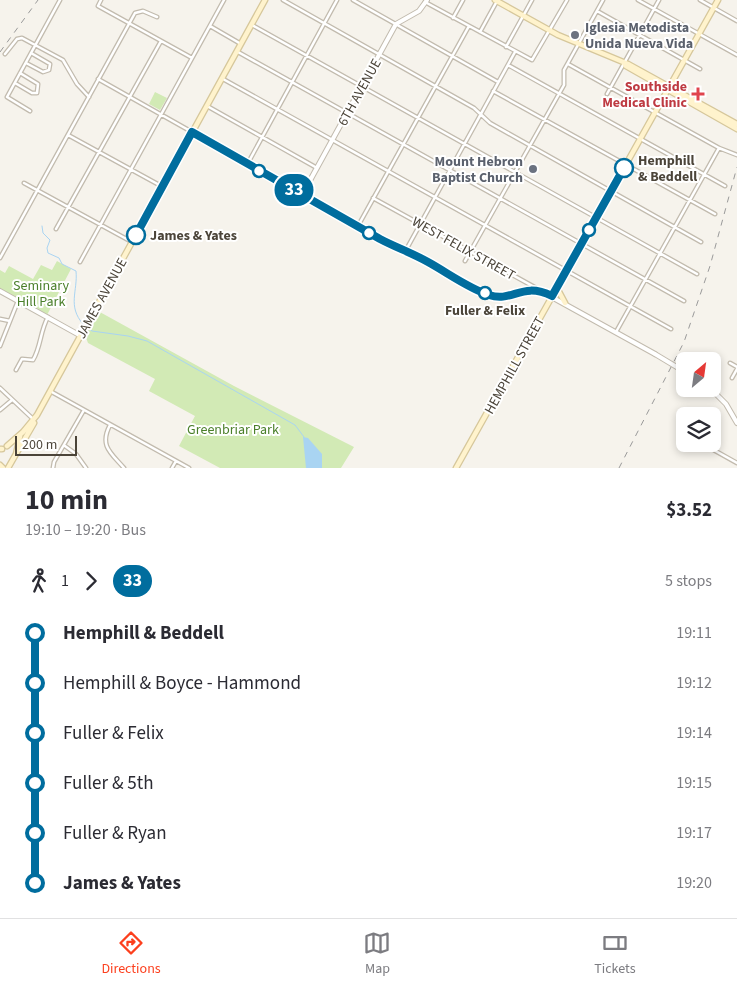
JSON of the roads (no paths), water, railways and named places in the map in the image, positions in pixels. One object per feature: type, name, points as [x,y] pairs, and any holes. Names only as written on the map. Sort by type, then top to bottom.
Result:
[{"type":"main road","name":"JAMES AVENUE","points":[[8,468],[22,446],[34,420],[265,0]]},
{"type":"main road","points":[[497,0],[550,31],[607,54],[624,63],[737,129]]},
{"type":"main road","name":"HEMPHILL STREET","points":[[456,468],[718,0]]},
{"type":"main road","points":[[706,110],[737,124]]},
{"type":"main road","points":[[556,288],[565,303]]},
{"type":"main road","name":"JAMES AVENUE","points":[[16,454],[19,437],[34,420]]},
{"type":"main road","points":[[2,449],[19,437],[22,446]]},
{"type":"main road","points":[[0,465],[3,468]]},
{"type":"street","points":[[30,111],[8,97],[60,0]]},
{"type":"street","points":[[101,0],[98,6],[192,58]]},
{"type":"street","points":[[80,262],[224,0]]},
{"type":"street","points":[[283,0],[474,108],[484,120],[701,242]]},
{"type":"street","points":[[248,164],[338,0]]},
{"type":"street","points":[[353,0],[498,82]]},
{"type":"street","points":[[453,18],[463,0]]},
{"type":"street","points":[[480,32],[497,0]]},
{"type":"street","points":[[506,47],[532,0]]},
{"type":"street","points":[[426,1],[453,18],[532,60],[567,0]]},
{"type":"street","points":[[465,261],[559,94],[565,81],[563,72],[603,0]]},
{"type":"street","points":[[638,0],[737,55]]},
{"type":"street","points":[[607,94],[659,0]]},
{"type":"street","points":[[700,0],[737,21]]},
{"type":"street","name":"6TH AVENUE","points":[[302,195],[396,24],[414,14],[426,1]]},
{"type":"street","points":[[0,258],[135,13],[140,10],[157,17]]},
{"type":"street","points":[[597,11],[700,69]]},
{"type":"street","points":[[252,25],[697,274]]},
{"type":"street","points":[[209,26],[241,44]]},
{"type":"street","points":[[358,226],[469,26]]},
{"type":"street","points":[[5,54],[19,37],[36,45],[63,60],[74,79],[89,97]]},
{"type":"street","points":[[56,229],[161,41]]},
{"type":"street","points":[[237,52],[684,301]]},
{"type":"street","points":[[406,250],[515,52]]},
{"type":"street","points":[[26,63],[43,72],[49,70],[51,64],[31,53]]},
{"type":"street","points":[[508,64],[725,186]]},
{"type":"street","points":[[568,64],[719,148],[737,155]]},
{"type":"street","points":[[14,84],[32,93],[37,93],[38,84],[20,73]]},
{"type":"street","points":[[98,79],[388,243],[406,250],[491,296],[502,296],[527,289],[539,290]]},
{"type":"street","points":[[222,79],[671,329]]},
{"type":"street","points":[[493,91],[715,214]]},
{"type":"street","points":[[207,106],[317,168]]},
{"type":"street","points":[[68,135],[162,187]]},
{"type":"street","points":[[616,332],[719,148]]},
{"type":"street","points":[[24,183],[132,242]]},
{"type":"street","name":"WEST FELIX STREET","points":[[374,198],[471,250],[676,367]]},
{"type":"street","points":[[526,282],[527,289]]},
{"type":"street","points":[[0,291],[81,336]]},
{"type":"street","points":[[0,346],[18,300]]},
{"type":"street","points":[[16,370],[22,359],[33,360],[37,353],[41,331],[48,317]]},
{"type":"street","points":[[0,319],[10,321]]},
{"type":"street","points":[[730,363],[737,368],[732,378]]},
{"type":"street","points":[[0,388],[34,420]]},
{"type":"street","points":[[50,391],[189,468]]},
{"type":"street","points":[[720,398],[737,422]]},
{"type":"street","points":[[0,410],[12,400]]},
{"type":"street","points":[[53,468],[54,462],[84,410]]},
{"type":"street","points":[[110,424],[104,436],[106,445],[124,468]]},
{"type":"street","points":[[65,445],[76,454],[86,468]]},
{"type":"street","points":[[717,452],[737,463]]},
{"type":"street","points":[[172,468],[176,461]]},
{"type":"water","points":[[303,437],[308,438],[322,454],[322,468],[306,468]]},
{"type":"waterway","points":[[42,226],[43,233],[50,240],[47,248],[48,253],[59,258],[62,264],[76,271],[74,305],[75,311],[83,324]]},
{"type":"waterway","points":[[88,328],[92,331],[128,336],[147,341],[295,425],[304,437]]},
{"type":"railway","points":[[0,52],[38,0]]},
{"type":"railway","points":[[619,468],[684,342],[710,266],[737,167]]},
{"type":"place","name":"Iglesia Metodista Unida Nueva Vida","points":[[575,35]]},
{"type":"place","name":"Southside Medical Clinic","points":[[698,94]]},
{"type":"place","name":"Hemphill & Beddell","points":[[624,168]]},
{"type":"place","name":"Mount Hebron Baptist Church","points":[[533,169]]},
{"type":"place","name":"James & Yates","points":[[136,235]]},
{"type":"place","name":"Fuller & Felix","points":[[485,293]]},
{"type":"park label","name":"Seminary Hill Park","points":[[41,294]]},
{"type":"park label","name":"Greenbriar Park","points":[[233,429]]}]
